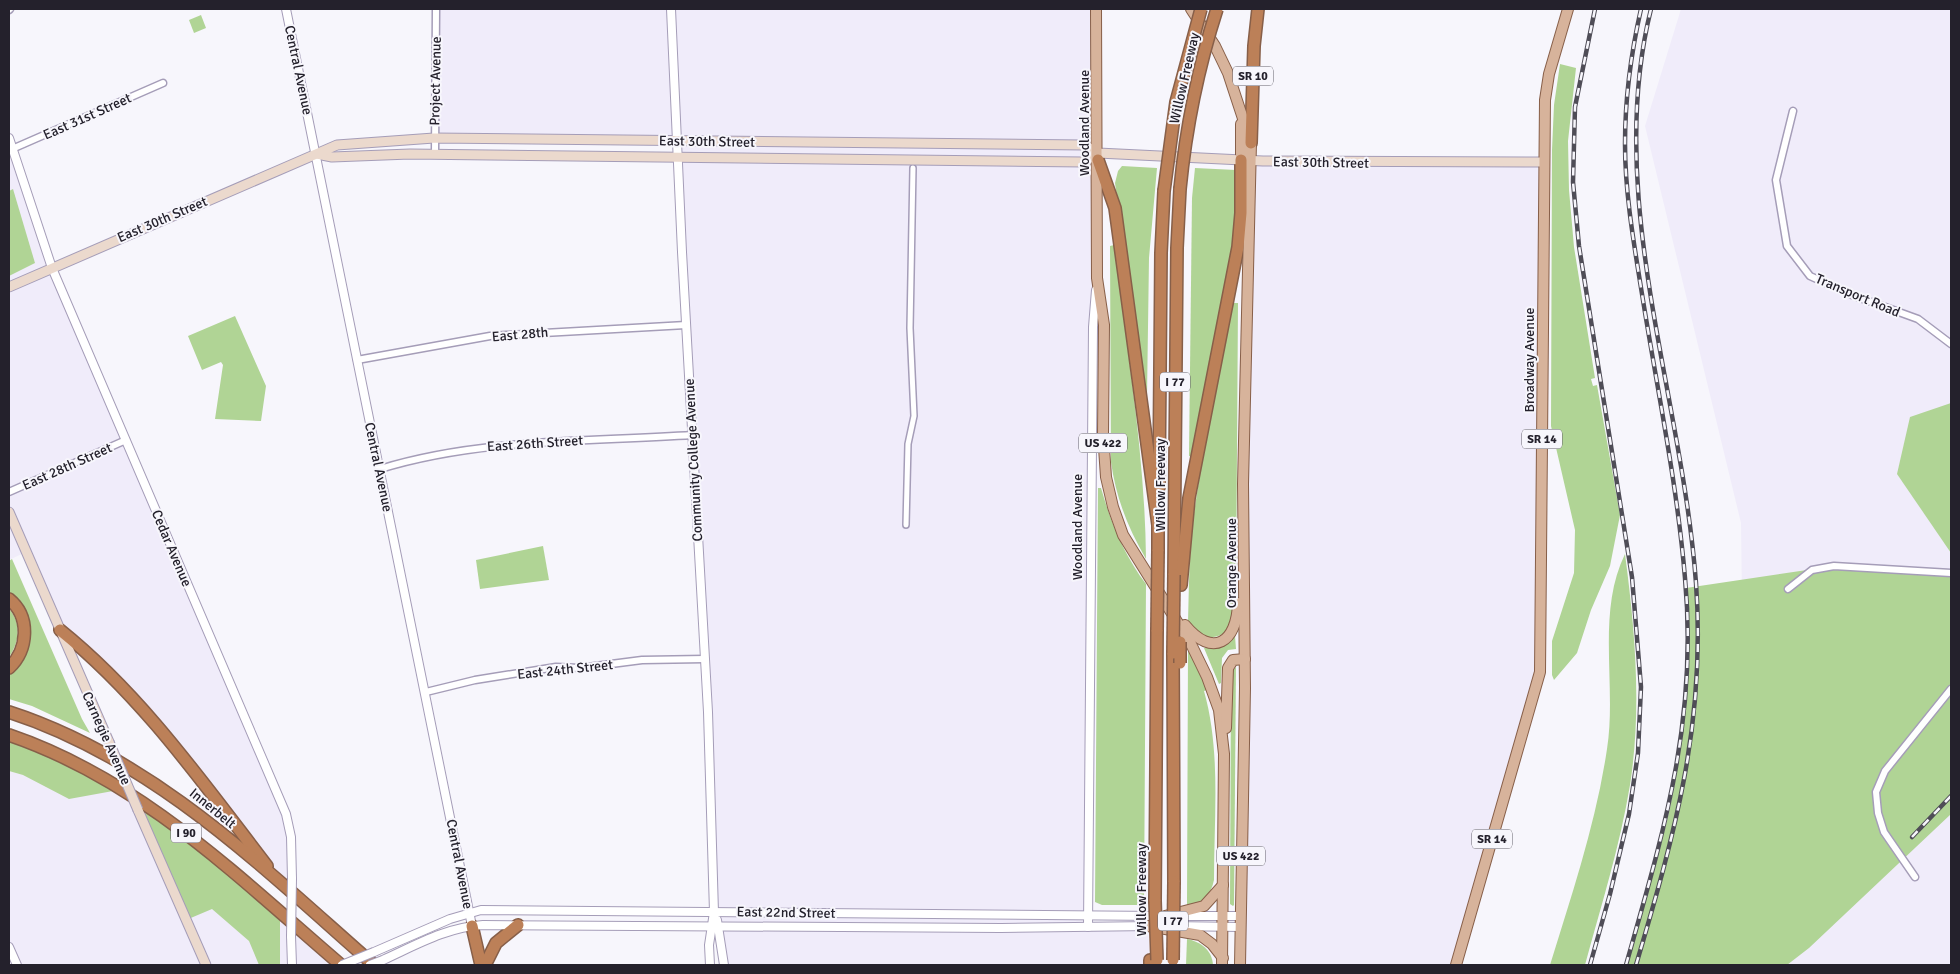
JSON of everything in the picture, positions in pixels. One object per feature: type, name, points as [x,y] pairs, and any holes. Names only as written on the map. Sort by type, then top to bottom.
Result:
[{"type":"highway","name":"Willow Freeway","points":[[1153,963],[1156,901],[1158,525],[1161,263],[1164,191],[1176,102],[1201,9]]},
{"type":"highway","name":"Willow Freeway","points":[[1177,658],[1174,575],[1177,248],[1180,189],[1188,128],[1199,69],[1218,9]]},
{"type":"highway","name":"SR 10","points":[[1251,143],[1254,46],[1258,9]]},
{"type":"highway","points":[[1098,156],[1115,208],[1158,525]]},
{"type":"highway","points":[[1177,658],[1189,498],[1238,246],[1246,161]]},
{"type":"highway","points":[[9,599],[18,609],[23,620],[24,631],[22,651],[9,668]]},
{"type":"highway","points":[[60,630],[98,662],[135,699],[287,882]]},
{"type":"highway","name":"I 77","points":[[1172,963],[1174,823],[1179,748],[1177,658]]},
{"type":"highway","name":"Innerbelt","points":[[9,712],[53,727],[136,770],[186,804],[287,882],[379,962]]},
{"type":"highway","name":"I 90","points":[[9,735],[45,748],[98,774],[150,806],[198,842],[342,965]]},
{"type":"highway","points":[[483,965],[496,943],[518,925]]},
{"type":"highway","points":[[472,926],[483,965]]},
{"type":"main road","name":"Woodland Avenue","points":[[1096,9],[1098,24],[1097,278]]},
{"type":"main road","points":[[1098,24],[1100,9]]},
{"type":"main road","name":"US 422","points":[[1191,9],[1222,58],[1234,88],[1240,113],[1251,143],[1246,161]]},
{"type":"main road","name":"Broadway Avenue","points":[[1456,965],[1537,686],[1540,657],[1544,162],[1547,83],[1568,9]]},
{"type":"main road","points":[[1240,113],[1246,161]]},
{"type":"main road","name":"East 30th Street","points":[[9,287],[336,145],[434,138],[1084,145],[1098,156]]},
{"type":"main road","name":"East 30th Street","points":[[317,154],[332,157],[435,154],[677,158],[972,159],[1084,162],[1098,156],[1246,161],[1544,162]]},
{"type":"main road","name":"Orange Avenue","points":[[1240,965],[1245,659],[1243,484],[1249,313],[1246,161]]},
{"type":"main road","name":"US 422","points":[[1097,278],[1104,325],[1103,433],[1104,463],[1109,493],[1123,535],[1191,644],[1212,689],[1220,718],[1224,754],[1223,962]]},
{"type":"main road","points":[[1161,595],[1201,641],[1218,641],[1232,632],[1238,611],[1239,529],[1243,484]]},
{"type":"main road","name":"Carnegie Avenue","points":[[9,512],[206,965]]},
{"type":"main road","points":[[1224,754],[1228,668],[1233,660],[1245,659]]},
{"type":"main road","points":[[1165,916],[1204,906],[1223,885]]},
{"type":"main road","points":[[1148,926],[1200,934],[1212,944],[1223,962]]},
{"type":"street","name":"Central Avenue","points":[[286,9],[317,154],[472,926]]},
{"type":"street","name":"Project Avenue","points":[[435,154],[436,9]]},
{"type":"street","name":"Community College Avenue","points":[[671,9],[676,141],[704,659],[715,925]]},
{"type":"street","name":"East 31st Street","points":[[12,149],[163,83]]},
{"type":"street","name":"Transport Road","points":[[1793,111],[1776,180],[1787,246],[1810,276],[1852,295],[1918,319],[1951,344]]},
{"type":"street","name":"Cedar Avenue","points":[[9,138],[52,268],[286,814],[291,836],[287,882],[292,965]]},
{"type":"street","points":[[906,525],[908,444],[914,416],[910,328],[914,168]]},
{"type":"street","name":"Woodland Avenue","points":[[1088,927],[1092,327],[1097,278]]},
{"type":"street","name":"East 28th","points":[[357,360],[490,336],[686,325]]},
{"type":"street","name":"East 26th Street","points":[[380,469],[482,446],[692,435]]},
{"type":"street","name":"East 28th Street","points":[[9,492],[126,440]]},
{"type":"street","points":[[1788,588],[1812,570],[1834,566],[1951,573]]},
{"type":"street","name":"East 24th Street","points":[[426,692],[475,680],[556,667],[580,668],[642,660],[704,659]]},
{"type":"street","points":[[1915,877],[1884,832],[1878,813],[1876,792],[1885,771],[1951,689]]},
{"type":"street","name":"East 22nd Street","points":[[342,965],[470,912],[481,910],[1088,914],[1165,916],[1223,922]]},
{"type":"street","name":"East 22nd Street","points":[[370,965],[445,932],[472,926],[1088,927],[1241,922]]},
{"type":"street","points":[[710,965],[715,925]]},
{"type":"street","points":[[715,925],[724,965]]},
{"type":"street","points":[[9,947],[17,965]]},
{"type":"shaded area","points":[[436,9],[1096,9],[1088,926],[1148,926],[1150,965],[724,965],[714,912],[676,141],[434,138]]},
{"type":"shaded area","points":[[1681,9],[1951,9],[1951,965],[1787,965],[1809,947],[1744,756],[1741,523],[1645,126]]},
{"type":"shaded area","points":[[9,139],[52,268],[286,814],[292,894],[135,699],[60,630],[26,552],[9,560]]},
{"type":"shaded area","points":[[1250,161],[1544,162],[1541,657],[1456,965],[1240,965]]},
{"type":"shaded area","points":[[9,771],[23,775],[124,789],[341,965],[9,965]]},
{"type":"green space","points":[[201,15],[206,28],[194,33],[189,20]]},
{"type":"green space","points":[[1560,64],[1576,68],[1568,141],[1569,190],[1574,247],[1595,378],[1591,379],[1593,386],[1597,385],[1620,515],[1610,566],[1591,610],[1577,653],[1554,680],[1552,675],[1552,641],[1574,573],[1575,530],[1551,426],[1552,150],[1554,105]]},
{"type":"green space","points":[[1122,166],[1157,168],[1149,258],[1147,396],[1144,395],[1115,183],[1118,171]]},
{"type":"green space","points":[[1195,168],[1236,170],[1237,227],[1192,457],[1189,456],[1192,198]]},
{"type":"green space","points":[[13,189],[35,263],[9,276],[9,191]]},
{"type":"green space","points":[[1114,245],[1139,441],[1146,559],[1124,512],[1116,488],[1111,462],[1110,246]]},
{"type":"green space","points":[[1233,303],[1238,303],[1236,597],[1234,615],[1227,631],[1216,637],[1211,637],[1201,634],[1188,623],[1189,572],[1193,520]]},
{"type":"green space","points":[[235,316],[266,386],[261,421],[215,419],[223,365],[221,362],[202,370],[188,336]]},
{"type":"green space","points":[[1951,403],[1951,553],[1897,474],[1910,417]]},
{"type":"green space","points":[[1098,488],[1101,488],[1109,514],[1125,550],[1146,584],[1144,905],[1102,905],[1095,902]]},
{"type":"green space","points":[[543,546],[549,580],[480,589],[476,560]]},
{"type":"green space","points":[[1625,554],[1632,611],[1636,669],[1634,756],[1626,808],[1610,876],[1585,965],[1550,965],[1583,858],[1602,777],[1609,725],[1609,625],[1611,600],[1616,577]]},
{"type":"green space","points":[[12,559],[82,719],[90,733],[32,706],[9,699],[9,675],[24,656],[29,641],[17,600],[9,593],[9,561]]},
{"type":"green space","points":[[1834,566],[1951,573],[1951,814],[1809,948],[1787,965],[1626,965],[1660,848],[1670,808],[1680,753],[1687,671],[1686,588]]},
{"type":"green space","points":[[9,609],[16,620],[18,633],[15,646],[9,657]]},
{"type":"green space","points":[[1235,636],[1236,649],[1228,650],[1222,658],[1221,683],[1219,684],[1204,648],[1228,642]]},
{"type":"green space","points":[[1188,650],[1207,690],[1204,691],[1213,737],[1215,761],[1215,808],[1213,885],[1202,901],[1187,905]]},
{"type":"green space","points":[[1236,667],[1233,906],[1230,904],[1231,673]]},
{"type":"green space","points":[[9,735],[124,789],[69,799],[23,775],[9,771]]},
{"type":"green space","points":[[150,806],[280,912],[280,965],[259,965],[249,941],[212,909],[186,920],[138,810]]},
{"type":"green space","points":[[1187,939],[1197,942],[1208,951],[1213,965],[1186,965]]},
{"type":"railway","points":[[1590,965],[1610,894],[1629,814],[1638,753],[1641,687],[1632,577],[1579,246],[1573,182],[1575,107],[1595,9]]},
{"type":"railway","points":[[1626,965],[1653,868],[1675,774],[1687,680],[1688,630],[1685,578],[1677,507],[1630,219],[1627,182],[1625,144],[1627,93],[1641,9]]},
{"type":"railway","points":[[1636,965],[1675,823],[1684,777],[1692,731],[1698,634],[1696,583],[1688,512],[1651,296],[1641,223],[1636,151],[1639,80],[1651,9]]},
{"type":"railway","points":[[1912,837],[1951,796]]}]
